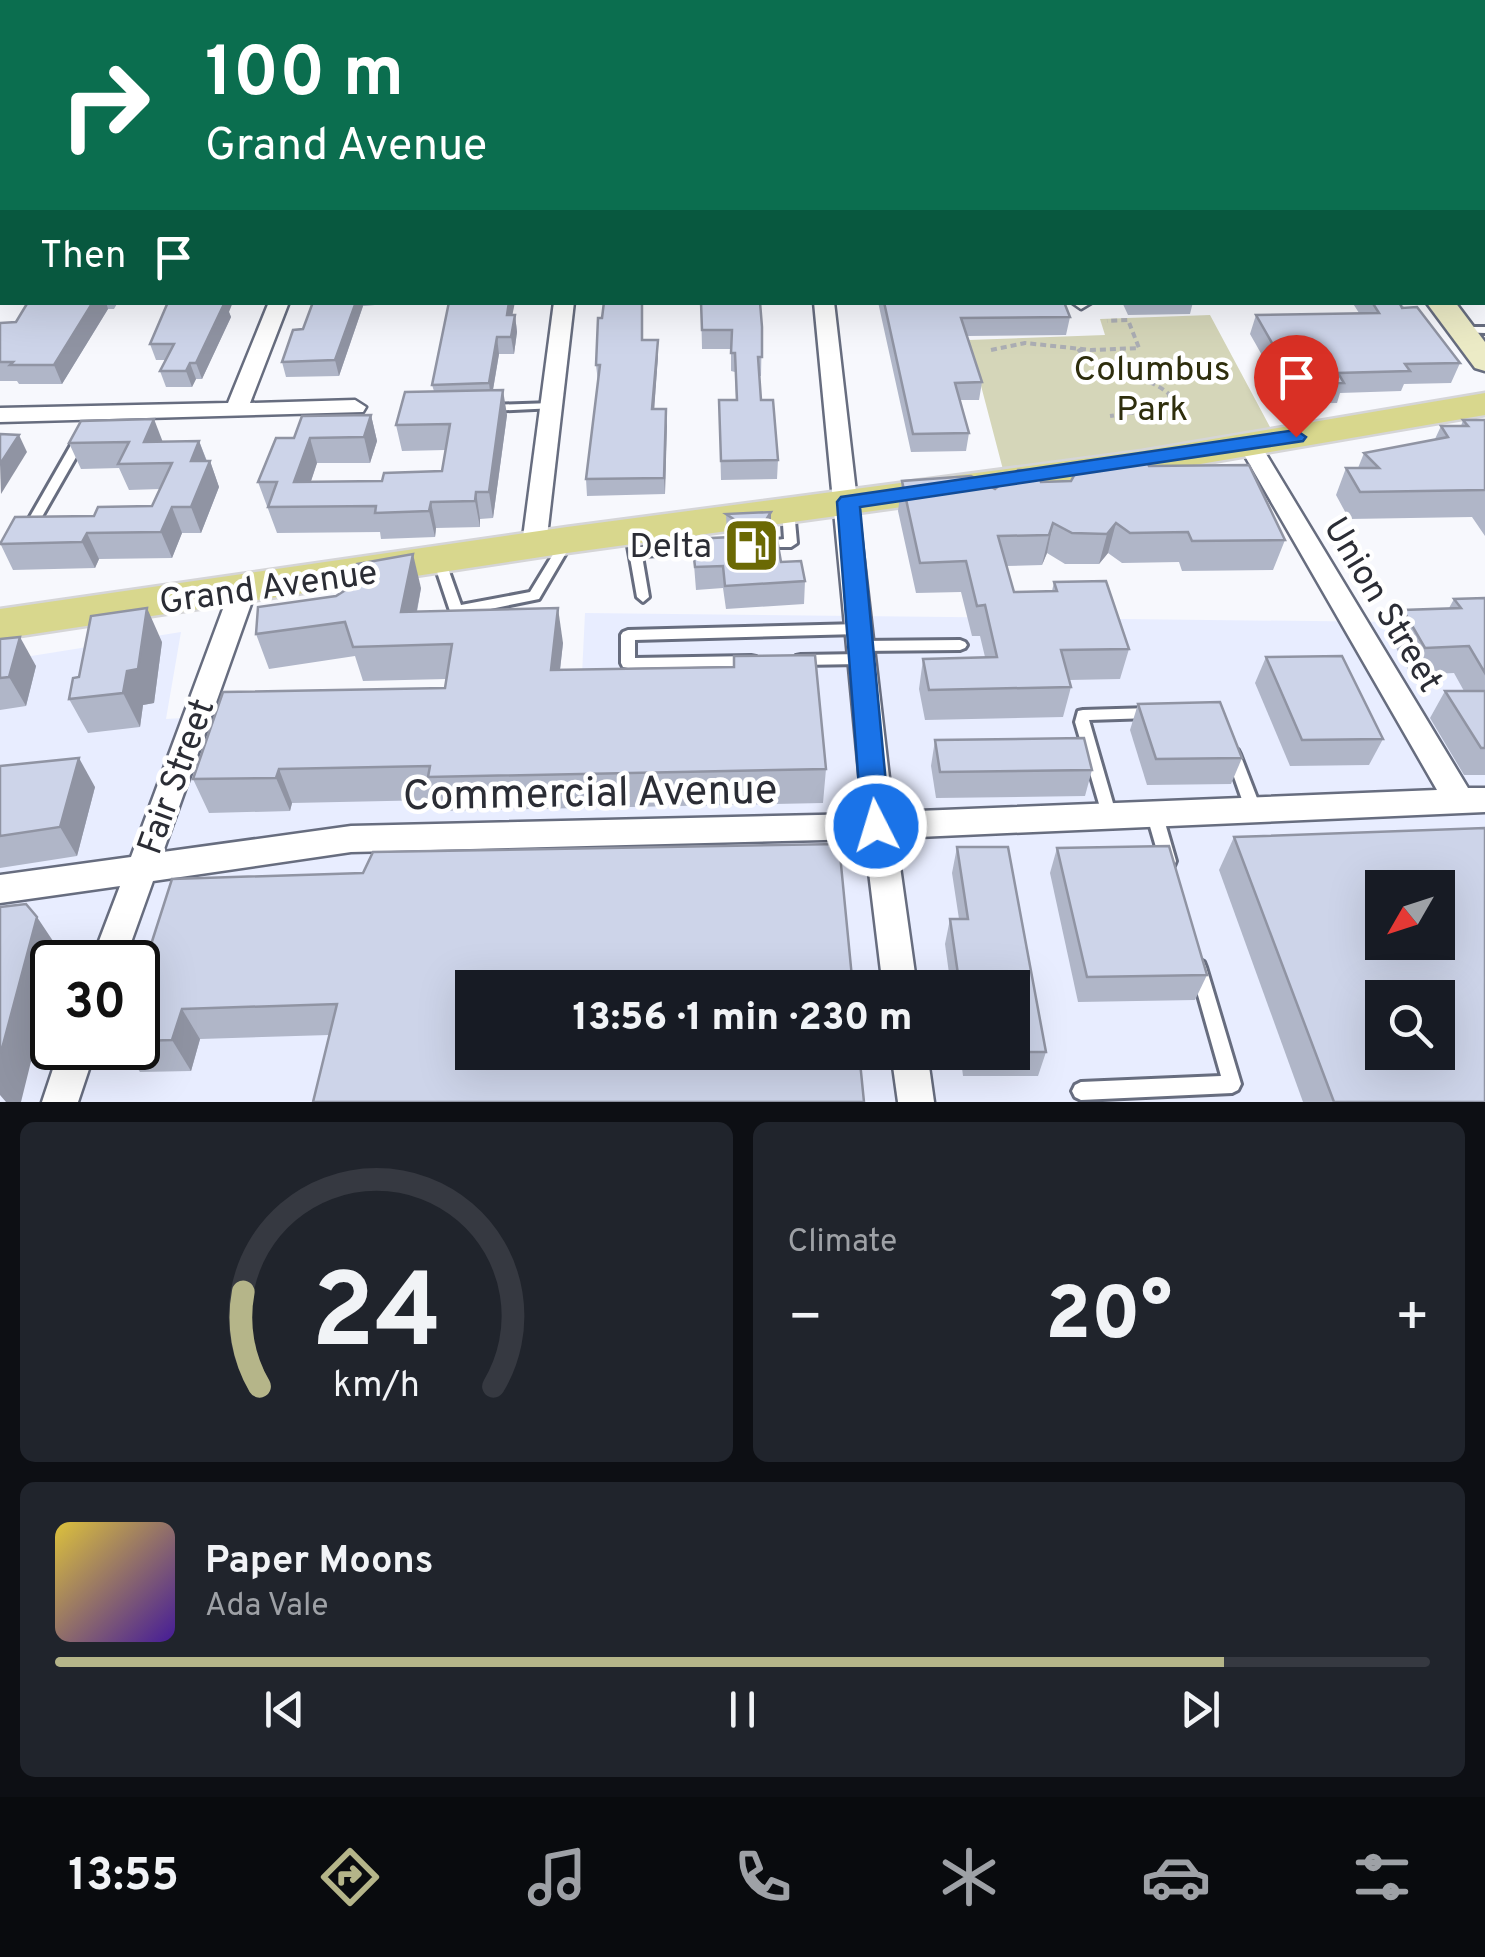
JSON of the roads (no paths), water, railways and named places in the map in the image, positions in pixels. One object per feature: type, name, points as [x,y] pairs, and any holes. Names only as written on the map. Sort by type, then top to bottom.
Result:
[{"type":"main road","points":[[1444,305],[1473,330],[1485,362]]},
{"type":"main road","name":"Grand Avenue","points":[[0,624],[551,542],[633,542],[781,527],[848,502],[1249,444],[1485,404]]},
{"type":"street","points":[[236,411],[278,305]]},
{"type":"street","points":[[551,542],[552,406],[564,305]]},
{"type":"street","points":[[824,305],[848,502],[876,826],[897,970]]},
{"type":"street","points":[[0,415],[355,407]]},
{"type":"street","name":"Union Street","points":[[1249,444],[1472,800]]},
{"type":"street","name":"Fair Street","points":[[116,940],[243,590]]},
{"type":"street","name":"Commercial Avenue","points":[[0,889],[351,839],[876,826],[1472,800]]},
{"type":"street","points":[[60,1102],[71,1070]]},
{"type":"street","points":[[912,1070],[916,1102]]},
{"type":"lane","points":[[474,408],[552,406]]},
{"type":"lane","points":[[27,532],[95,414]]},
{"type":"lane","points":[[439,560],[456,611],[534,596],[551,542]]},
{"type":"lane","points":[[643,597],[633,542],[729,546]]},
{"type":"lane","points":[[764,660],[628,663],[628,635],[960,645]]},
{"type":"lane","points":[[784,660],[860,644]]},
{"type":"lane","points":[[1109,817],[1083,715],[1174,713]]},
{"type":"lane","points":[[1226,738],[1254,810]]},
{"type":"lane","points":[[1154,816],[1171,873]]},
{"type":"lane","points":[[1081,1091],[1232,1084],[1194,950]]},
{"type":"place","name":"Delta","points":[[751,545]]},
{"type":"park label","name":"Columbus Park","points":[[1152,388]]}]
